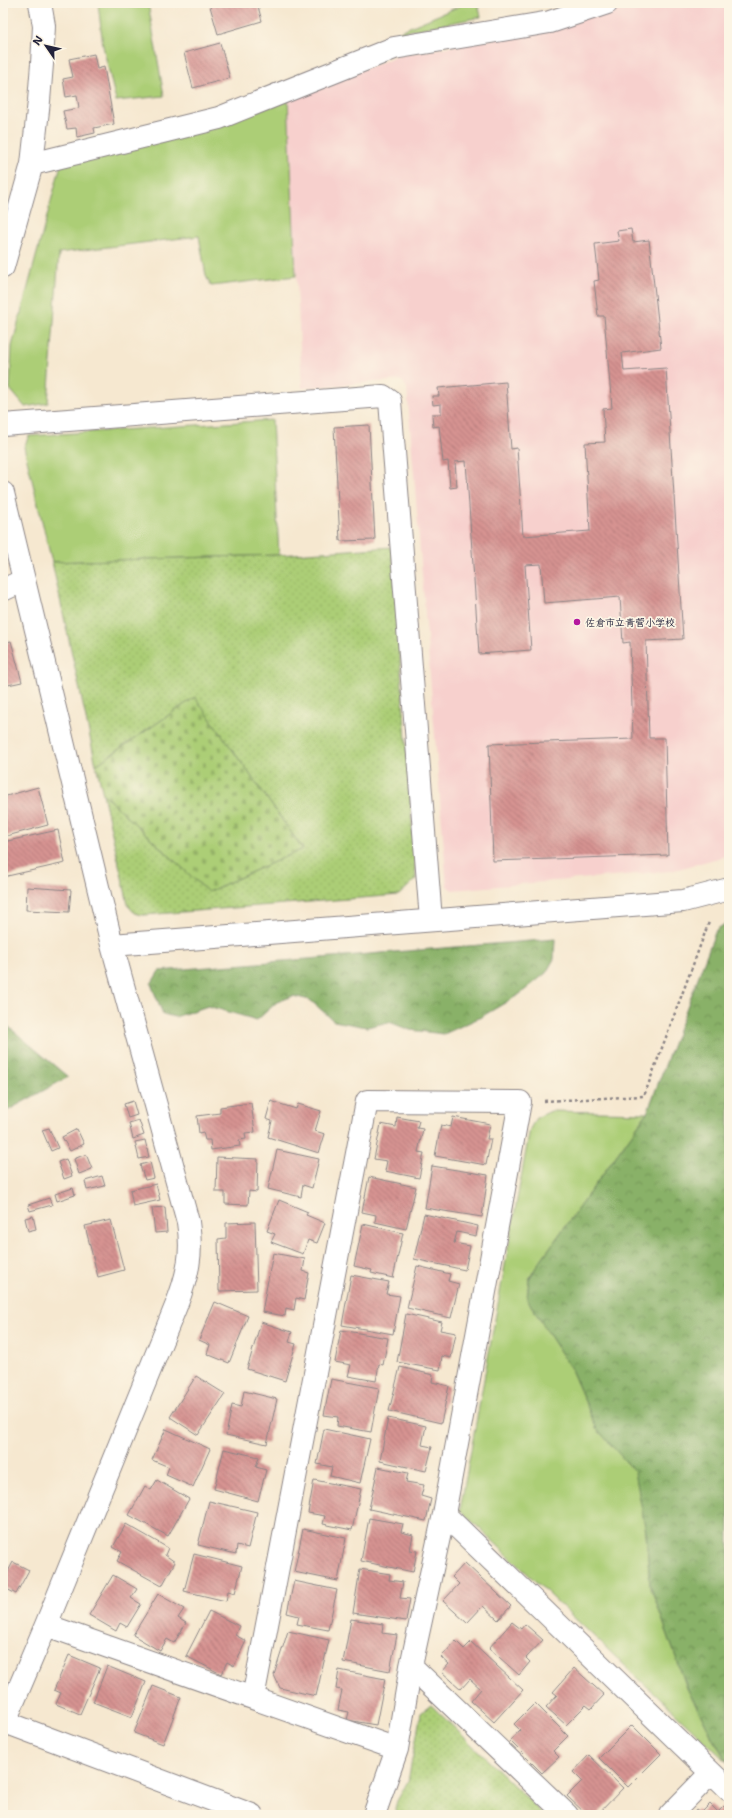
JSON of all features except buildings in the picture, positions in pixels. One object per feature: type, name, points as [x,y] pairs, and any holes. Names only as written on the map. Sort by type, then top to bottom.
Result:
[{"type":"street","points":[[3,267],[32,164],[40,100],[44,26],[40,3]]},
{"type":"street","points":[[32,164],[219,118],[394,48],[550,22],[607,3]]},
{"type":"street","points":[[3,425],[383,396],[390,401],[431,920]]},
{"type":"street","points":[[3,493],[112,946],[188,1222],[191,1242],[190,1259],[185,1283],[46,1625],[4,1724],[252,1815]]},
{"type":"street","points":[[3,590],[24,580]]},
{"type":"street","points":[[112,946],[683,901],[729,889]]},
{"type":"street","points":[[253,1698],[367,1101],[520,1102],[444,1514],[411,1666],[397,1749],[375,1814]]},
{"type":"street","points":[[444,1514],[729,1790]]},
{"type":"street","points":[[46,1625],[397,1749]]},
{"type":"street","points":[[411,1666],[567,1815]]},
{"type":"street","points":[[670,1815],[711,1773]]},
{"type":"path","points":[[520,1102],[644,1096],[709,922]]},
{"type":"shaded area","name":"佐倉市立青菅小学校","points":[[627,3],[729,3],[729,855],[671,871],[452,890],[447,886],[407,388],[403,382],[399,380],[302,388],[288,98],[398,56],[549,29]]},
{"type":"green space","points":[[98,3],[148,3],[164,96],[116,101],[103,46]]},
{"type":"green space","points":[[460,3],[478,3],[481,17],[393,34],[460,6]]},
{"type":"green space","points":[[288,98],[296,276],[211,286],[206,276],[199,236],[59,253],[48,403],[25,407],[10,389],[12,346],[61,164]]},
{"type":"green space","points":[[272,420],[279,555],[52,562],[24,447],[29,436]]},
{"type":"green space","points":[[392,547],[416,879],[399,895],[144,915],[134,912],[128,904],[103,794],[208,892],[303,849],[195,697],[96,765],[52,562],[279,555]]},
{"type":"green space","points":[[195,697],[303,849],[208,892],[103,794],[96,765]]},
{"type":"green space","points":[[729,921],[729,1764],[712,1737],[687,1688],[650,1585],[646,1532],[635,1472],[597,1429],[570,1367],[527,1299],[529,1279],[538,1264],[647,1113],[716,930]]},
{"type":"green space","points":[[555,939],[554,959],[546,973],[520,994],[481,1017],[444,1034],[410,1030],[389,1022],[367,1027],[334,1021],[310,1000],[293,996],[277,1002],[257,1020],[208,1006],[175,1017],[163,1014],[151,984],[159,971]]},
{"type":"green space","points":[[3,1022],[68,1077],[3,1113]]},
{"type":"green space","points":[[551,1111],[647,1113],[538,1264],[529,1279],[527,1299],[570,1367],[597,1429],[636,1472],[646,1532],[650,1585],[687,1688],[712,1737],[727,1762],[460,1510],[530,1129],[536,1118]]},
{"type":"green space","points":[[431,1705],[544,1815],[396,1815],[395,1808],[397,1801],[408,1781],[421,1713]]},
{"type":"place","name":"佐倉市立青菅小学校","points":[[577,622]]}]
